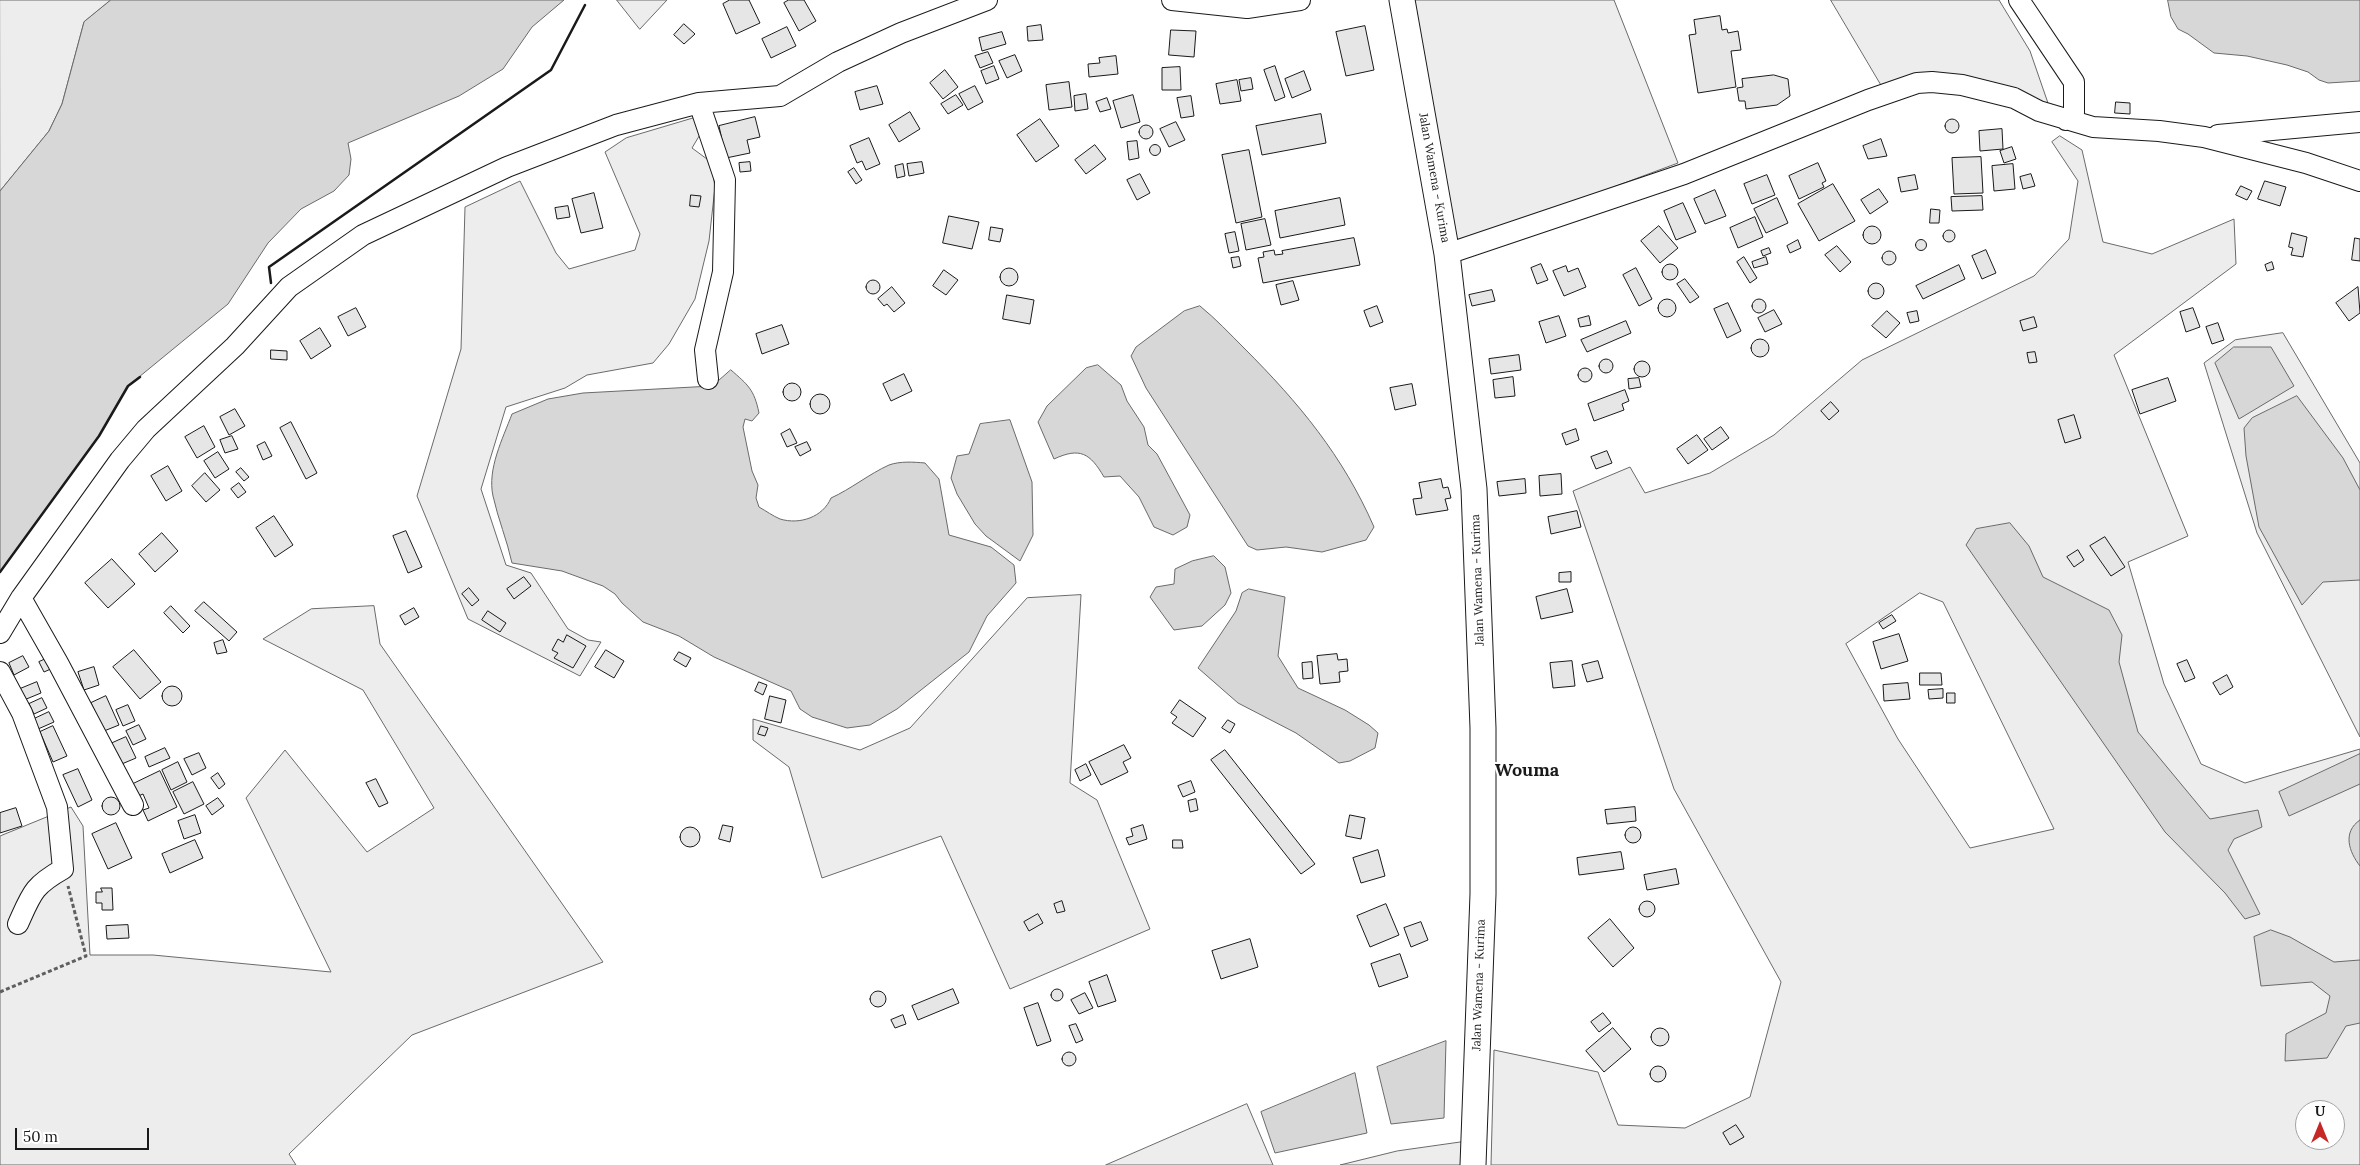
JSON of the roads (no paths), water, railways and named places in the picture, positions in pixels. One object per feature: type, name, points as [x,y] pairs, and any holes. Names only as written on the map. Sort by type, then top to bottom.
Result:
[{"type":"main road","name":"Jalan Wamena - Kurima","points":[[1402,0],[1447,254],[1474,489],[1483,728],[1482,894],[1473,1165]]},
{"type":"street","points":[[0,632],[21,598],[120,460],[146,429],[235,346],[289,287],[363,235],[507,167],[616,125],[698,103],[780,96],[838,62],[901,33],[987,0]]},
{"type":"street","points":[[1172,0],[1247,8],[1300,0]]},
{"type":"street","points":[[2020,0],[2074,82],[2074,113],[2066,120]]},
{"type":"street","points":[[1447,254],[1684,174],[1868,100],[1917,83],[1932,82],[1962,85],[2014,98],[2039,111],[2093,127],[2204,136],[2306,163],[2360,180]]},
{"type":"street","points":[[698,103],[725,180],[723,272],[705,350],[708,379]]},
{"type":"street","points":[[2204,136],[2360,122]]},
{"type":"street","points":[[21,598],[58,663],[133,805]]},
{"type":"street","points":[[0,672],[22,713],[57,807],[63,869],[41,882],[30,897],[18,924]]},
{"type":"district","name":"Wouma","points":[[1527,771]]}]
